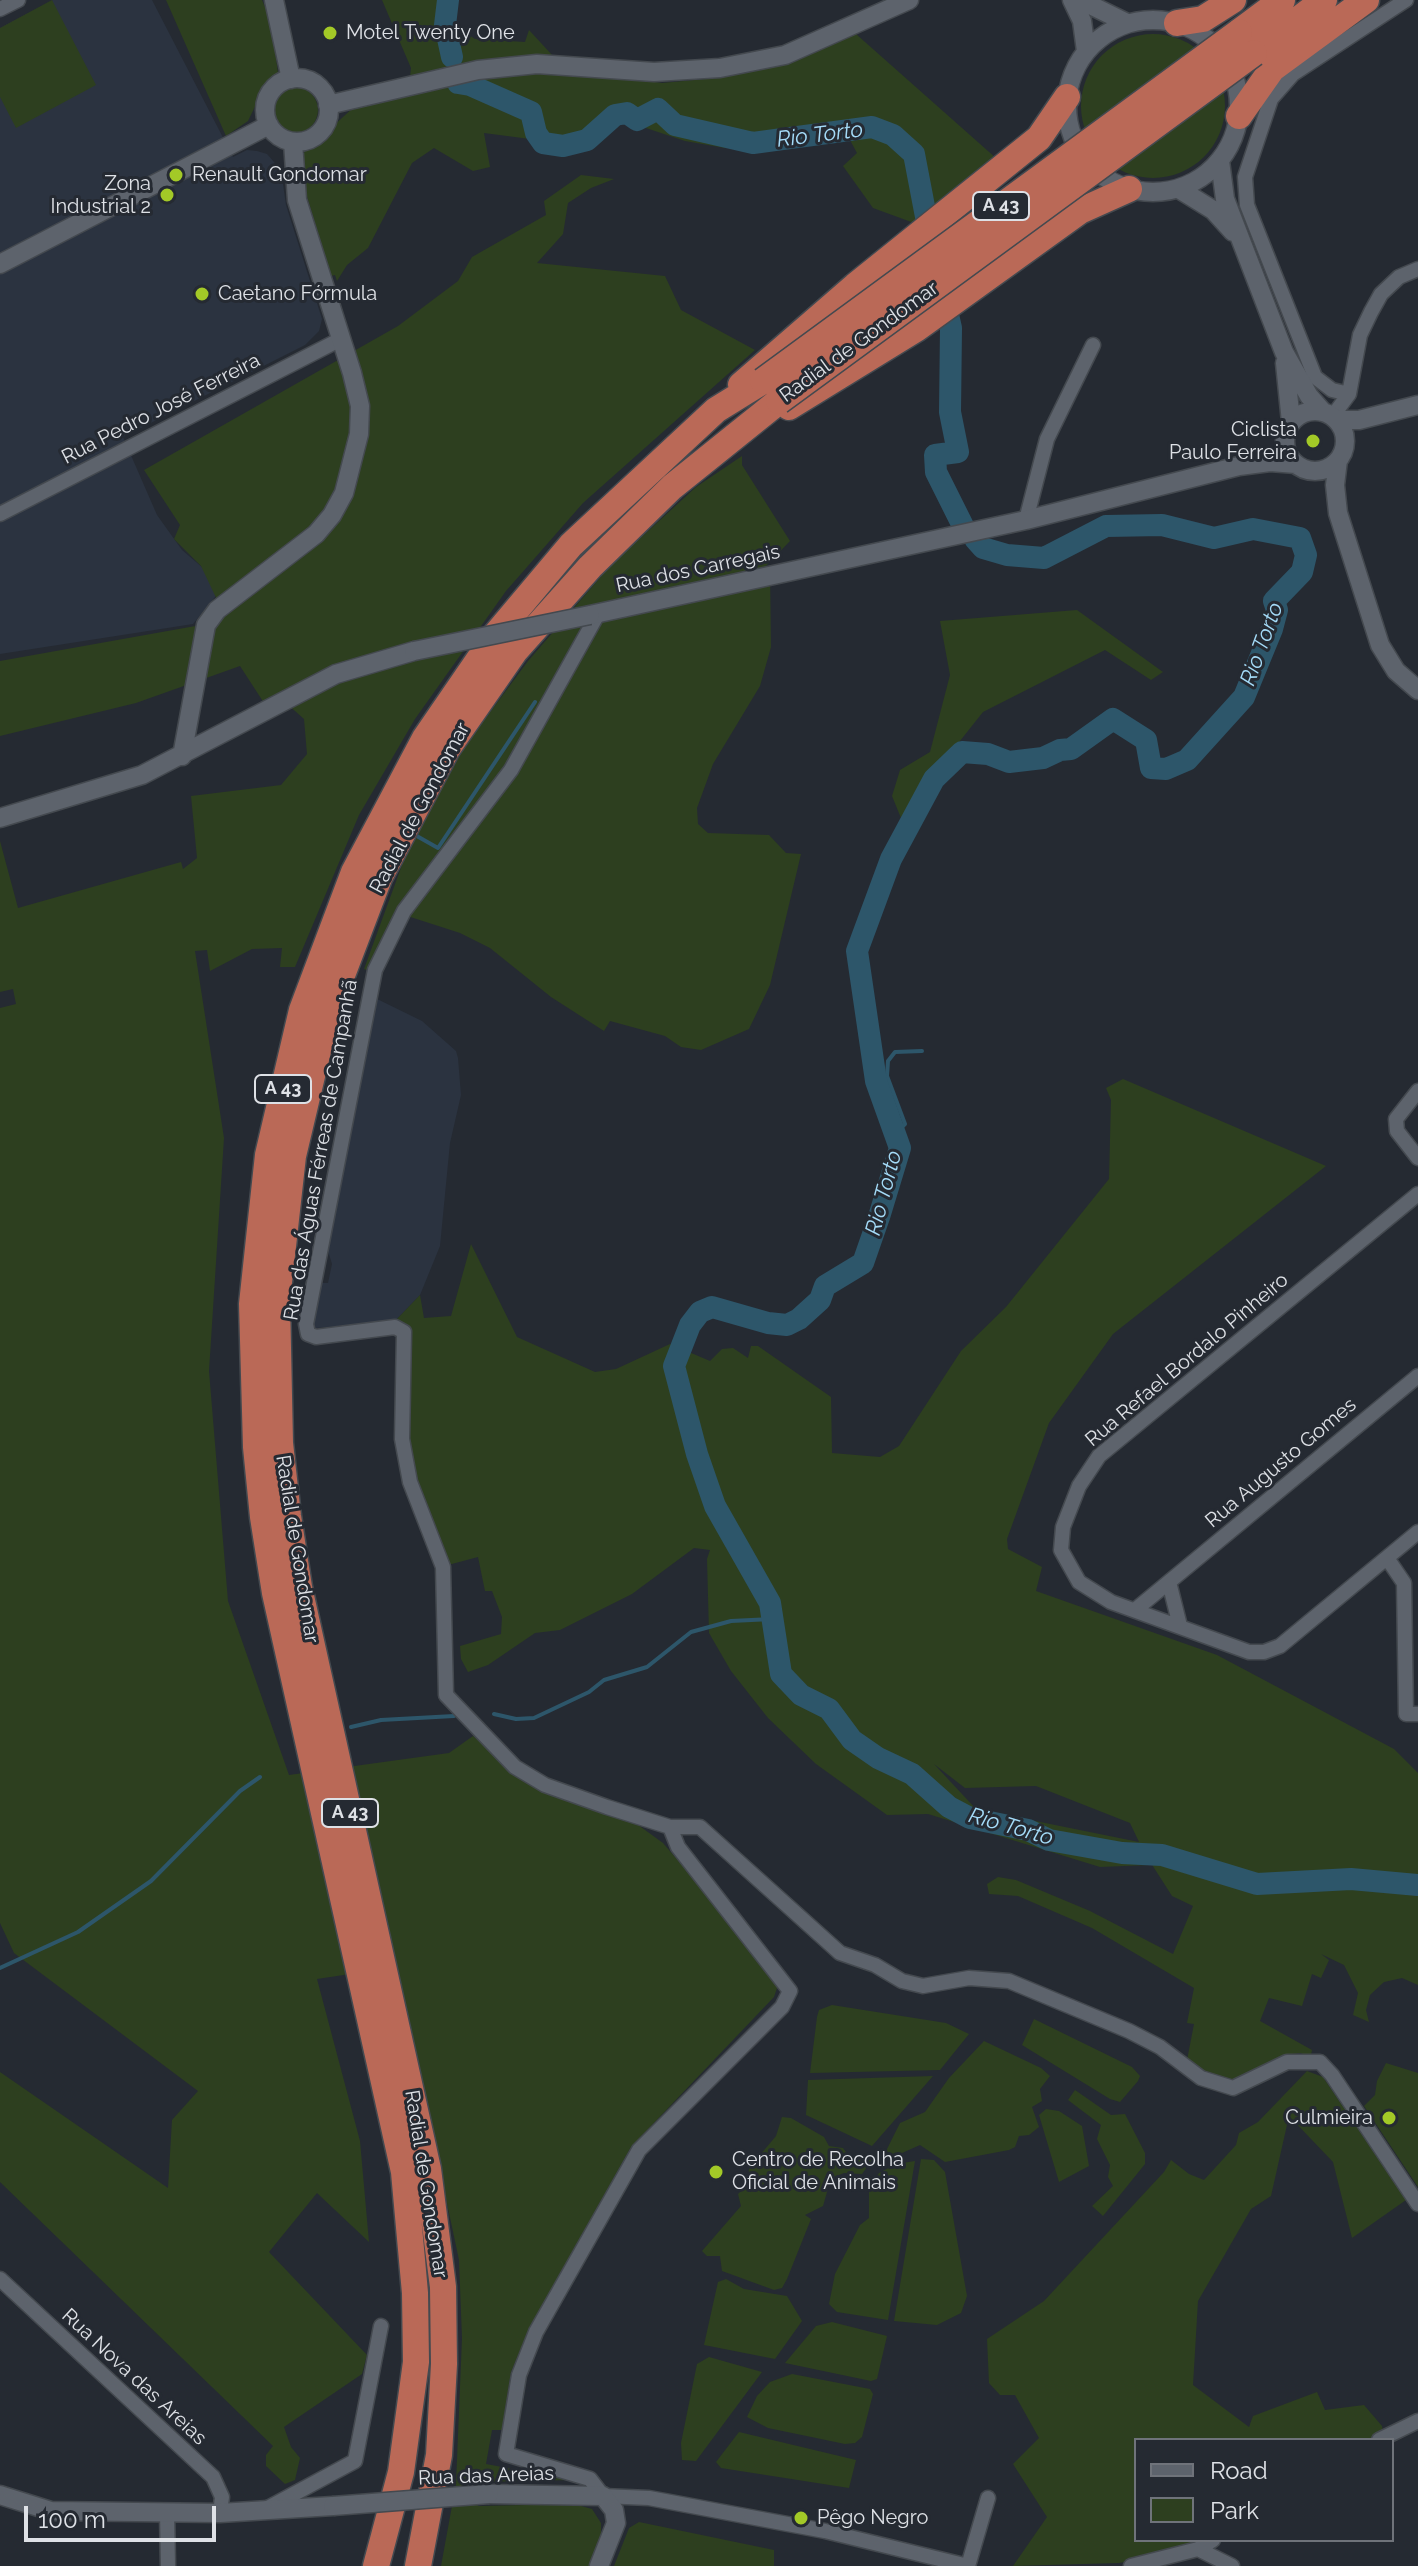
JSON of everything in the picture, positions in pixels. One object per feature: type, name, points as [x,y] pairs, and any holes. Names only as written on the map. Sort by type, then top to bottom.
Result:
[{"type":"highway","points":[[1177,23],[1203,19],[1233,0]]},
{"type":"highway","name":"Radial de Gondomar","points":[[1246,42],[1282,0]]},
{"type":"highway","name":"Radial de Gondomar","points":[[418,2566],[439,2455],[444,2364],[443,2287],[428,2169],[388,2041],[256,1447],[252,1304],[268,1155],[302,1010],[354,872],[425,738],[497,633],[571,545],[716,410],[771,390],[1246,42],[1324,0]]},
{"type":"highway","points":[[1239,116],[1272,69],[1366,0]]},
{"type":"highway","name":"A 43","points":[[771,390],[1002,168],[1039,138],[1067,97]]},
{"type":"highway","name":"A 43","points":[[771,390],[916,329],[1080,211],[1129,189]]},
{"type":"highway","name":"Radial de Gondomar","points":[[287,1590],[277,1300],[293,1156],[326,1017],[379,878],[447,749],[515,651],[590,567],[672,487],[737,436],[771,390]]},
{"type":"highway","name":"Radial de Gondomar","points":[[376,2566],[401,2472],[416,2362],[415,2293],[388,2041]]},
{"type":"street","points":[[0,9],[18,0]]},
{"type":"street","points":[[274,0],[291,79]]},
{"type":"street","points":[[328,105],[478,70],[537,64],[654,72],[720,68],[785,55],[909,0]]},
{"type":"street","points":[[1072,0],[1082,21],[1086,51]]},
{"type":"street","points":[[1080,0],[1127,23]]},
{"type":"street","points":[[1349,394],[1322,386],[1315,377],[1247,205],[1245,177],[1271,99],[1293,74],[1406,0]]},
{"type":"street","points":[[1161,19],[1177,23],[1207,39],[1229,65],[1238,89],[1239,116],[1230,146],[1220,161],[1201,178],[1179,189],[1154,193],[1129,189],[1099,173],[1077,147],[1069,123],[1067,97],[1073,73],[1097,39],[1127,23],[1161,19]]},
{"type":"street","points":[[291,79],[311,81],[325,95],[328,105],[326,124],[320,132],[312,138],[293,142],[275,133],[269,125],[265,106],[268,96],[282,82],[291,79]]},
{"type":"street","points":[[0,264],[269,125]]},
{"type":"street","points":[[182,756],[206,625],[217,610],[316,534],[344,493],[359,434],[360,406],[297,200],[293,142]]},
{"type":"street","points":[[1220,161],[1225,199],[1284,352],[1309,396],[1330,416],[1345,438],[1335,485],[1338,513],[1380,645],[1396,671],[1418,690]]},
{"type":"street","points":[[1179,189],[1213,210],[1238,237]]},
{"type":"street","points":[[1330,416],[1349,394],[1360,335],[1381,294],[1399,277],[1418,269]]},
{"type":"street","name":"Rua Pedro José Ferreira","points":[[0,514],[341,339]]},
{"type":"street","points":[[1026,520],[1047,439],[1093,345]]},
{"type":"street","points":[[1284,352],[1289,427],[1285,444],[1338,513]]},
{"type":"street","points":[[1289,427],[1300,414],[1359,420],[1418,405]]},
{"type":"street","points":[[1301,467],[1318,471],[1391,414]]},
{"type":"street","name":"Rua dos Carregais","points":[[1239,466],[1289,427]]},
{"type":"street","name":"Rua dos Carregais","points":[[0,818],[142,775],[336,674],[414,651],[1026,520],[1239,466],[1270,462],[1301,467]]},
{"type":"street","name":"Rua das Águas Férreas de Campanhã","points":[[594,614],[511,770],[404,911],[375,970],[306,1324],[308,1334],[316,1337],[395,1327],[404,1332],[402,1439],[410,1482],[443,1567],[446,1695],[515,1767],[545,1785],[670,1827],[700,1827],[840,1953],[912,1985],[969,1978],[1009,1981],[1129,2031],[1160,2047],[1193,2073],[1215,2084],[1233,2088],[1287,2062],[1320,2062],[1332,2075],[1418,2204]]},
{"type":"street","points":[[1418,1091],[1396,1119],[1397,1131],[1418,1158]]},
{"type":"street","name":"Rua Refael Bordalo Pinheiro","points":[[1387,1558],[1280,1646],[1264,1652],[1249,1652],[1111,1602],[1079,1582],[1061,1550],[1063,1527],[1079,1486],[1099,1456],[1418,1194]]},
{"type":"street","name":"Rua Augusto Gomes","points":[[1135,1610],[1418,1376]]},
{"type":"street","points":[[1418,1532],[1387,1558],[1404,1583],[1406,1714],[1418,1714]]},
{"type":"street","points":[[1169,1582],[1180,1626]]},
{"type":"street","points":[[599,2566],[616,2523],[614,2510],[590,2479],[506,2454],[519,2375],[536,2332],[639,2150],[782,2007],[790,1991],[678,1847],[670,1827]]},
{"type":"street","name":"Rua Nova das Areias","points":[[0,2279],[213,2477],[222,2497],[220,2513]]},
{"type":"street","points":[[265,2510],[355,2461],[381,2326]]},
{"type":"street","points":[[1383,2438],[1418,2421]]},
{"type":"street","name":"Rua das Areias","points":[[0,2495],[51,2511],[220,2513],[489,2494],[649,2498],[811,2528],[968,2566]]},
{"type":"street","points":[[968,2566],[988,2498]]},
{"type":"street","points":[[167,2512],[168,2566]]},
{"type":"street","points":[[1131,2566],[1198,2549],[1210,2542]]},
{"type":"street","points":[[1198,2549],[1232,2566]]},
{"type":"shaded area","points":[[53,0],[152,0],[233,157],[247,150],[257,151],[267,154],[281,170],[286,205],[322,319],[319,331],[305,345],[123,437],[157,515],[182,550],[224,586],[193,624],[0,654],[0,28]]},
{"type":"shaded area","points":[[373,997],[422,1021],[456,1051],[458,1058],[461,1095],[450,1143],[440,1246],[420,1295],[395,1321],[316,1328],[312,1325],[320,1283],[328,1283],[332,1264],[328,1251]]},
{"type":"green space","points":[[52,0],[96,85],[16,128],[0,97],[0,28]]},
{"type":"green space","points":[[166,0],[262,0],[271,21],[278,73],[263,90],[248,121],[226,136]]},
{"type":"green space","points":[[382,0],[446,0],[444,19],[475,39],[525,42],[529,30],[565,69],[662,83],[716,78],[788,64],[856,34],[997,159],[914,223],[873,208],[843,166],[857,153],[851,142],[856,125],[754,139],[725,148],[685,141],[619,119],[587,146],[573,150],[544,151],[530,139],[484,133],[490,167],[473,171],[434,148],[412,163],[368,248],[347,265],[337,281],[335,275],[331,276],[296,160],[355,106],[409,86],[411,68]]},
{"type":"green space","points":[[1153,34],[1180,40],[1204,55],[1219,79],[1225,106],[1219,133],[1204,157],[1180,172],[1153,178],[1126,172],[1102,157],[1087,133],[1081,106],[1087,79],[1102,55],[1126,40]]},
{"type":"green space","points":[[295,87],[312,93],[318,110],[312,127],[295,133],[278,127],[272,110],[278,93]]},
{"type":"green space","points":[[581,175],[614,179],[591,188],[568,203],[563,234],[537,263],[665,276],[681,310],[755,350],[583,503],[506,591],[415,719],[359,815],[295,967],[280,967],[282,948],[252,949],[210,971],[207,950],[195,951],[224,1138],[209,1371],[228,1601],[289,1775],[449,1753],[473,1736],[542,1791],[634,1822],[663,1843],[760,1956],[778,1985],[774,1997],[631,2147],[530,2327],[511,2372],[502,2430],[492,2430],[486,2464],[570,2480],[478,2482],[478,2506],[574,2504],[592,2509],[601,2523],[601,2539],[590,2566],[441,2566],[456,2484],[462,2338],[459,2260],[397,1967],[317,1979],[360,2141],[369,2242],[317,2193],[269,2252],[367,2355],[362,2374],[284,2427],[291,2447],[300,2458],[295,2480],[285,2484],[266,2466],[266,2455],[273,2446],[0,2182],[0,2072],[168,2188],[172,2120],[198,2091],[14,1953],[0,1923],[0,1008],[16,1004],[13,989],[0,992],[0,841],[18,908],[181,862],[183,869],[197,858],[191,796],[281,785],[307,754],[304,719],[277,695],[264,703],[240,666],[136,703],[0,736],[0,661],[201,625],[219,604],[201,566],[174,539],[180,525],[144,470],[398,326],[458,281],[472,257],[546,215],[544,201]]},
{"type":"green space","points":[[742,456],[742,465],[790,541],[765,567],[770,570],[771,647],[760,686],[713,764],[697,808],[698,824],[708,833],[769,835],[786,853],[801,854],[770,985],[749,1029],[701,1050],[681,1047],[665,1036],[610,1021],[604,1031],[551,997],[490,948],[460,933],[398,913],[369,971],[364,969],[406,854],[465,746],[528,661],[611,565],[696,487]]},
{"type":"green space","points":[[1077,610],[1163,672],[1151,680],[1105,650],[983,712],[929,780],[903,823],[892,796],[900,770],[930,752],[950,675],[940,621]]},
{"type":"green space","points":[[1123,1079],[1326,1166],[1113,1334],[1049,1423],[1007,1539],[1008,1549],[1042,1567],[1036,1591],[1217,1655],[1394,1749],[1418,1773],[1418,1985],[1402,1978],[1384,1982],[1370,1995],[1366,2010],[1369,2022],[1353,2015],[1358,1993],[1344,1965],[1321,1954],[1329,1960],[1321,1978],[1312,1974],[1302,2006],[1269,1998],[1260,2021],[1312,2050],[1310,2059],[1301,2053],[1292,2054],[1236,2083],[1212,2079],[1187,2060],[1194,2024],[1187,2023],[1194,1988],[1092,1928],[1018,1896],[989,1894],[987,1884],[998,1877],[1016,1880],[1090,1911],[1173,1954],[1193,1906],[1172,1896],[1149,1860],[1149,1865],[1100,1867],[928,1814],[887,1815],[816,1764],[768,1718],[731,1671],[709,1633],[707,1559],[710,1550],[694,1548],[632,1594],[560,1630],[535,1633],[488,1665],[468,1672],[461,1659],[460,1646],[501,1634],[502,1617],[492,1591],[485,1591],[478,1557],[448,1565],[423,1514],[410,1457],[410,1338],[405,1323],[395,1321],[420,1295],[424,1318],[451,1316],[471,1244],[517,1337],[595,1372],[616,1369],[670,1344],[710,1361],[722,1349],[733,1348],[748,1358],[751,1346],[758,1346],[831,1397],[832,1453],[880,1457],[899,1446],[961,1351],[1006,1307],[1109,1179],[1111,1100],[1106,1088]],"holes":[[[934,1764],[965,1788],[1036,1786],[1130,1823],[1139,1842],[976,1809]]]},
{"type":"green space","points":[[832,2005],[946,2023],[969,2034],[940,2070],[810,2073],[819,2010]]},
{"type":"green space","points":[[1034,2019],[1132,2067],[1140,2076],[1138,2081],[1120,2102],[1110,2099],[1022,2045]]},
{"type":"green space","points":[[984,2041],[1041,2068],[1050,2076],[1040,2089],[1042,2101],[1032,2107],[1039,2127],[1029,2135],[1019,2136],[1015,2147],[1009,2150],[945,2162],[920,2145],[893,2157],[884,2155],[900,2123],[925,2112],[949,2078]]},
{"type":"green space","points":[[1386,2063],[1418,2073],[1418,2187],[1364,2106],[1375,2095],[1377,2081]]},
{"type":"green space","points":[[1307,2071],[1323,2077],[1406,2200],[1352,2238],[1333,2162],[1289,2116],[1271,2196],[1251,2209],[1198,2301],[1193,2385],[1249,2427],[1253,2416],[1317,2392],[1325,2410],[1364,2405],[1382,2426],[1383,2434],[1376,2438],[1134,2438],[1134,2542],[1200,2542],[1119,2563],[1013,2566],[1047,2517],[1013,2464],[1039,2438],[1015,2395],[1000,2395],[989,2383],[987,2339],[1044,2301],[1164,2172],[1171,2160],[1189,2174],[1204,2180],[1236,2145],[1239,2133],[1258,2122]]},
{"type":"green space","points":[[933,2076],[872,2146],[806,2115],[808,2080]]},
{"type":"green space","points":[[1075,2090],[1111,2115],[1125,2114],[1145,2153],[1145,2164],[1103,2216],[1092,2206],[1113,2186],[1108,2177],[1110,2165],[1097,2139],[1101,2125],[1068,2100]]},
{"type":"green space","points":[[1046,2109],[1059,2111],[1082,2126],[1089,2166],[1059,2182],[1039,2115]]},
{"type":"green space","points":[[782,2117],[791,2118],[824,2137],[829,2146],[843,2148],[852,2160],[872,2160],[862,2174],[844,2173],[831,2178],[823,2206],[805,2215],[811,2219],[787,2279],[782,2288],[774,2290],[722,2271],[720,2256],[707,2256],[702,2251],[741,2206],[738,2194],[748,2184],[749,2168],[776,2136]]},
{"type":"green space","points":[[921,2159],[934,2160],[945,2172],[967,2296],[961,2313],[937,2325],[894,2321]]},
{"type":"green space","points":[[915,2161],[888,2320],[837,2312],[829,2304],[835,2274],[860,2225],[869,2218],[869,2188],[879,2173],[896,2164]]},
{"type":"green space","points":[[726,2279],[744,2289],[787,2296],[802,2321],[775,2359],[704,2345],[718,2282]]},
{"type":"green space","points":[[832,2322],[887,2336],[877,2379],[871,2381],[785,2363],[816,2326]]},
{"type":"green space","points":[[709,2357],[762,2372],[696,2461],[682,2460],[681,2443],[697,2364]]},
{"type":"green space","points":[[792,2374],[870,2389],[873,2394],[862,2437],[855,2443],[845,2444],[768,2428],[747,2417],[757,2396],[770,2382]]},
{"type":"green space","points":[[739,2432],[856,2460],[849,2488],[721,2468],[716,2462]]},
{"type":"green space","points":[[639,2522],[774,2550],[774,2566],[614,2566],[629,2528]]},
{"type":"waterway","name":"Rio Torto","points":[[448,0],[445,25],[452,57]]},
{"type":"waterway","name":"Rio Torto","points":[[458,83],[470,85],[531,112],[536,133],[543,143],[563,146],[587,140],[615,115],[627,113],[637,120],[658,109],[675,125],[753,143],[872,127],[893,135],[914,154],[931,243]]},
{"type":"waterway","name":"Rio Torto","points":[[943,293],[951,328],[950,412],[958,452],[935,455],[936,472],[963,526]]},
{"type":"waterway","name":"Rio Torto","points":[[975,539],[983,548],[1007,555],[1044,558],[1106,526],[1162,525],[1214,538],[1253,529],[1300,538],[1306,555],[1302,572],[1274,601],[1277,610],[1272,629],[1244,697],[1187,760],[1166,769],[1151,768],[1146,740],[1113,719],[1071,749],[1060,750],[1043,758],[1009,762],[988,754],[962,752],[934,779],[891,859],[857,951],[876,1081],[900,1148],[863,1263],[825,1286],[820,1300],[799,1319],[787,1325],[768,1323],[712,1307],[700,1312],[690,1325],[674,1366],[697,1454],[715,1506],[770,1603],[781,1674],[801,1695],[829,1709],[852,1740],[878,1758],[912,1774],[949,1807],[970,1818],[1028,1830],[1049,1840],[1122,1853],[1162,1855],[1257,1884],[1351,1879],[1418,1885]]},
{"type":"waterway","points":[[415,835],[438,848],[535,702]]},
{"type":"waterway","points":[[894,1135],[905,1124],[887,1076],[888,1061],[895,1052],[922,1051]]},
{"type":"waterway","points":[[494,1714],[516,1719],[534,1718],[589,1692],[604,1680],[647,1667],[691,1632],[731,1621],[772,1619]]},
{"type":"waterway","points":[[351,1727],[381,1720],[454,1716]]},
{"type":"waterway","points":[[0,1968],[78,1932],[151,1881],[240,1791],[260,1777]]},
{"type":"place","name":"Motel Twenty One","points":[[330,33]]},
{"type":"place","name":"Renault Gondomar","points":[[176,175]]},
{"type":"place","name":"Zona Industrial 2","points":[[167,195]]},
{"type":"place","name":"Caetano Fórmula","points":[[202,294]]},
{"type":"place","name":"Ciclista Paulo Ferreira","points":[[1313,441]]},
{"type":"place","name":"Culmieira","points":[[1389,2118]]},
{"type":"place","name":"Centro de Recolha Oficial de Animais","points":[[716,2172]]},
{"type":"place","name":"Pêgo Negro","points":[[801,2518]]}]
